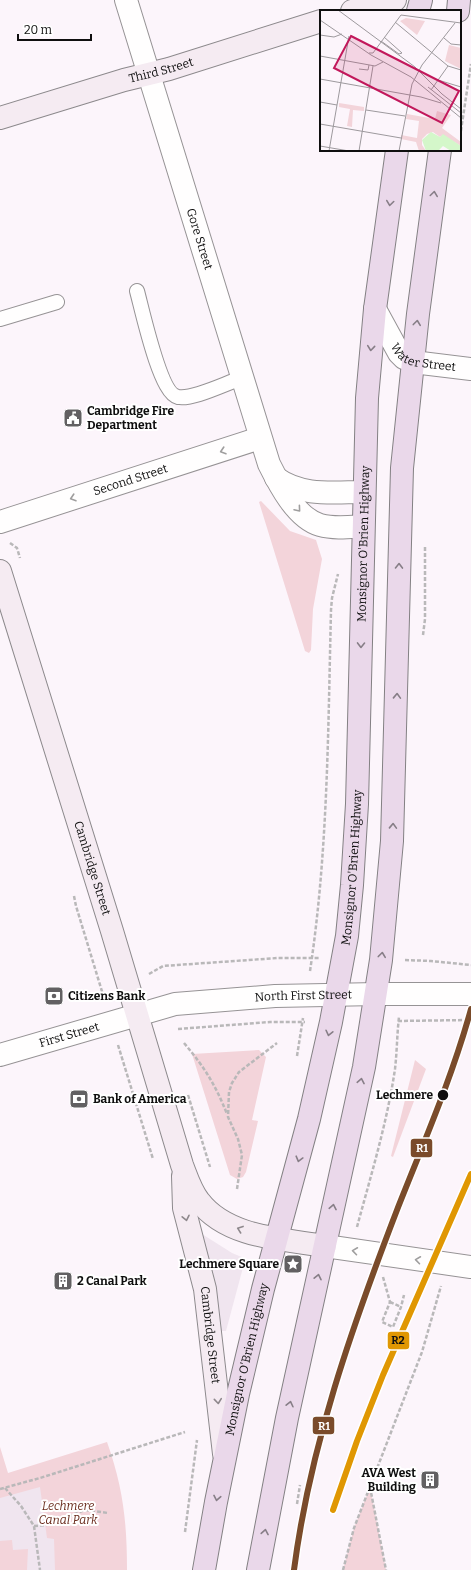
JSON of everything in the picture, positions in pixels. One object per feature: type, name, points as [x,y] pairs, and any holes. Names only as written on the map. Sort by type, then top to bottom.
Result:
[{"type":"highway","points":[[418,10],[421,0]]},
{"type":"highway","points":[[458,10],[459,0]]},
{"type":"highway","name":"Monsignor O'Brien Highway","points":[[204,1570],[224,1460],[248,1350],[309,1119],[336,994],[348,925],[356,833],[367,398],[375,309],[397,151]]},
{"type":"highway","points":[[258,1570],[280,1453],[357,1102],[377,994],[392,841],[402,471],[413,362],[440,151]]},
{"type":"main road","points":[[356,10],[395,0]]},
{"type":"main road","name":"Third Street","points":[[0,118],[320,21]]},
{"type":"main road","name":"Cambridge Street","points":[[0,572],[137,1014],[182,1165],[194,1193],[213,1215],[239,1229],[255,1234],[325,1246]]},
{"type":"main road","name":"Cambridge Street","points":[[182,1165],[184,1208],[205,1289],[224,1460]]},
{"type":"street","name":"Gore Street","points":[[126,0],[269,464],[298,510],[309,520],[326,526],[363,526]]},
{"type":"street","name":"Water Street","points":[[375,309],[399,353],[404,358],[413,362],[471,369]]},
{"type":"street","name":"Second Street","points":[[0,522],[260,438]]},
{"type":"street","points":[[276,477],[290,486],[305,491],[364,492]]},
{"type":"street","name":"North First Street","points":[[137,1014],[185,1002],[275,996],[336,994],[471,994]]},
{"type":"street","name":"First Street","points":[[0,1055],[137,1014]]},
{"type":"street","points":[[325,1246],[471,1267]]},
{"type":"lane","points":[[137,291],[158,370],[168,391],[175,397],[183,398],[192,396],[242,378]]},
{"type":"lane","points":[[0,319],[57,302]]},
{"type":"path","points":[[461,133],[471,64]]},
{"type":"path","name":"Monsignor O'Brien Highway","points":[[318,921],[326,800],[331,610],[338,570]]},
{"type":"path","points":[[180,965],[278,958]]},
{"type":"path","points":[[431,960],[471,965]]},
{"type":"path","points":[[441,1021],[471,1020]]},
{"type":"path","name":"North First Street","points":[[187,1029],[270,1022]]},
{"type":"path","points":[[184,1043],[199,1061],[213,1082],[238,1139],[242,1155],[237,1189]]},
{"type":"path","points":[[229,1119],[229,1092],[235,1077],[239,1072],[277,1043]]},
{"type":"path","points":[[368,1189],[395,1068]]},
{"type":"path","points":[[186,1089],[210,1169]]},
{"type":"path","points":[[383,1276],[390,1302],[382,1322],[393,1327],[404,1295]]},
{"type":"path","points":[[343,1570],[354,1528],[422,1352],[441,1285]]},
{"type":"path","points":[[390,1302],[401,1307]]},
{"type":"path","points":[[0,1489],[185,1432]]},
{"type":"path","points":[[185,1534],[198,1438]]},
{"type":"path","points":[[370,1487],[386,1570]]},
{"type":"path","points":[[4,1488],[21,1506],[34,1526],[40,1570]]},
{"type":"path","points":[[34,1526],[46,1525],[84,1510],[108,1513]]},
{"type":"green space","points":[[261,501],[290,531],[316,540],[322,559],[313,609],[311,650],[309,653],[305,651],[259,502]]},
{"type":"green space","points":[[259,1050],[266,1057],[252,1120],[258,1121],[246,1172],[243,1177],[237,1179],[230,1175],[192,1054]]},
{"type":"green space","points":[[415,1060],[426,1069],[393,1157],[391,1156]]},
{"type":"green space","name":"Lechmere Canal Park","points":[[107,1442],[117,1474],[123,1505],[127,1570],[0,1570],[0,1447],[8,1473]]},
{"type":"green space","points":[[370,1487],[386,1570],[343,1570],[354,1528]]},
{"type":"shaded area","points":[[202,1234],[245,1260],[226,1331],[221,1331],[220,1329]]},
{"type":"shaded area","points":[[40,1487],[47,1538],[54,1539],[55,1570],[27,1570],[28,1549],[13,1550],[12,1540],[0,1541],[0,1498]]},
{"type":"transit line","name":"R1","points":[[294,1570],[301,1524],[311,1478],[335,1387],[364,1298],[446,1086],[471,1009]]},
{"type":"transit line","name":"R2","points":[[333,1510],[357,1441],[383,1375],[471,1174]]},
{"type":"place","name":"Cambridge Fire Department","points":[[73,418]]},
{"type":"place","name":"Citizens Bank","points":[[54,996]]},
{"type":"place","name":"Lechmere","points":[[443,1095]]},
{"type":"place","name":"Bank of America","points":[[79,1099]]},
{"type":"place","name":"Lechmere Square","points":[[293,1264]]},
{"type":"place","name":"2 Canal Park","points":[[63,1281]]},
{"type":"place","name":"AVA West Building","points":[[430,1480]]}]
